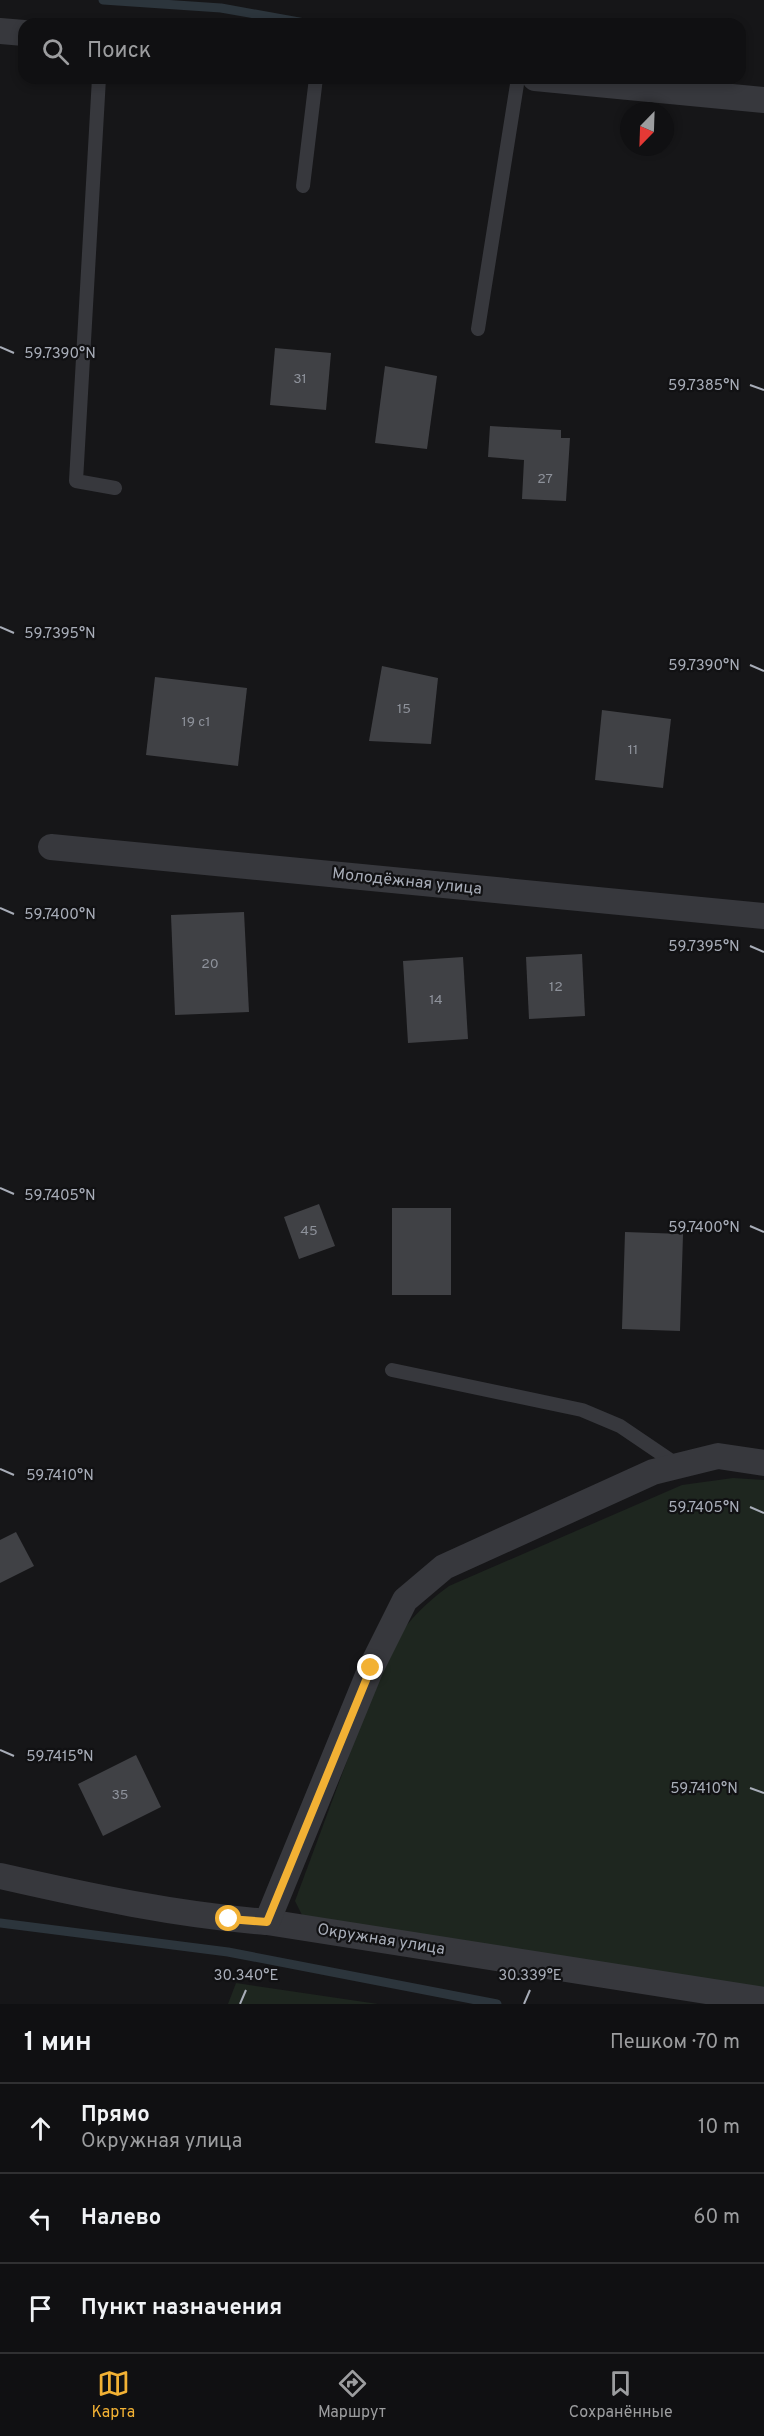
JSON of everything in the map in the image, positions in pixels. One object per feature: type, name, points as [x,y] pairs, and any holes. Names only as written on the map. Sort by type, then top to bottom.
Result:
[{"type":"street","points":[[0,31],[18,32]]},
{"type":"street","points":[[597,84],[764,100]]},
{"type":"street","name":"Молодёжная улица","points":[[51,847],[764,916]]},
{"type":"street","points":[[267,1922],[371,1668],[405,1600],[444,1567],[653,1472],[718,1456],[764,1463]]},
{"type":"street","name":"Окружная улица","points":[[0,1876],[70,1892],[229,1919],[267,1922],[764,2000]]},
{"type":"lane","points":[[99,84],[76,481],[115,488]]},
{"type":"lane","points":[[303,186],[315,84]]},
{"type":"lane","points":[[478,329],[517,84]]},
{"type":"lane","points":[[392,1370],[582,1410],[620,1426],[680,1466]]},
{"type":"shaded area","points":[[733,1478],[764,1480],[764,1990],[315,1921],[302,1915],[295,1901],[383,1664],[403,1630],[419,1611],[449,1586],[682,1485]]},
{"type":"shaded area","points":[[236,1983],[378,2004],[228,2004]]},
{"type":"building","points":[[275,348],[331,353],[326,410],[270,405]]},
{"type":"building","points":[[385,366],[437,376],[427,449],[375,443]]},
{"type":"building","points":[[490,426],[561,430],[561,438],[570,438],[566,501],[522,499],[524,460],[488,457]]},
{"type":"building","points":[[382,666],[438,678],[431,744],[369,741]]},
{"type":"building","points":[[155,677],[247,688],[238,766],[146,755]]},
{"type":"building","points":[[602,710],[671,719],[663,788],[595,780]]},
{"type":"building","points":[[244,912],[249,1012],[175,1015],[171,915]]},
{"type":"building","points":[[582,954],[585,1016],[529,1019],[526,957]]},
{"type":"building","points":[[463,957],[468,1039],[408,1043],[403,961]]},
{"type":"building","points":[[319,1204],[335,1246],[299,1259],[284,1217]]},
{"type":"building","points":[[392,1208],[451,1208],[451,1295],[392,1295]]},
{"type":"building","points":[[625,1232],[683,1234],[680,1331],[622,1329]]},
{"type":"building","points":[[16,1532],[34,1566],[0,1583],[0,1540]]},
{"type":"building","points":[[136,1755],[161,1807],[103,1836],[78,1784]]},
{"type":"waterway","points":[[103,0],[221,8],[277,18]]},
{"type":"waterway","points":[[0,1923],[228,1952],[497,2004]]},
{"type":"route","points":[[229,1919],[267,1922],[371,1668]]}]
